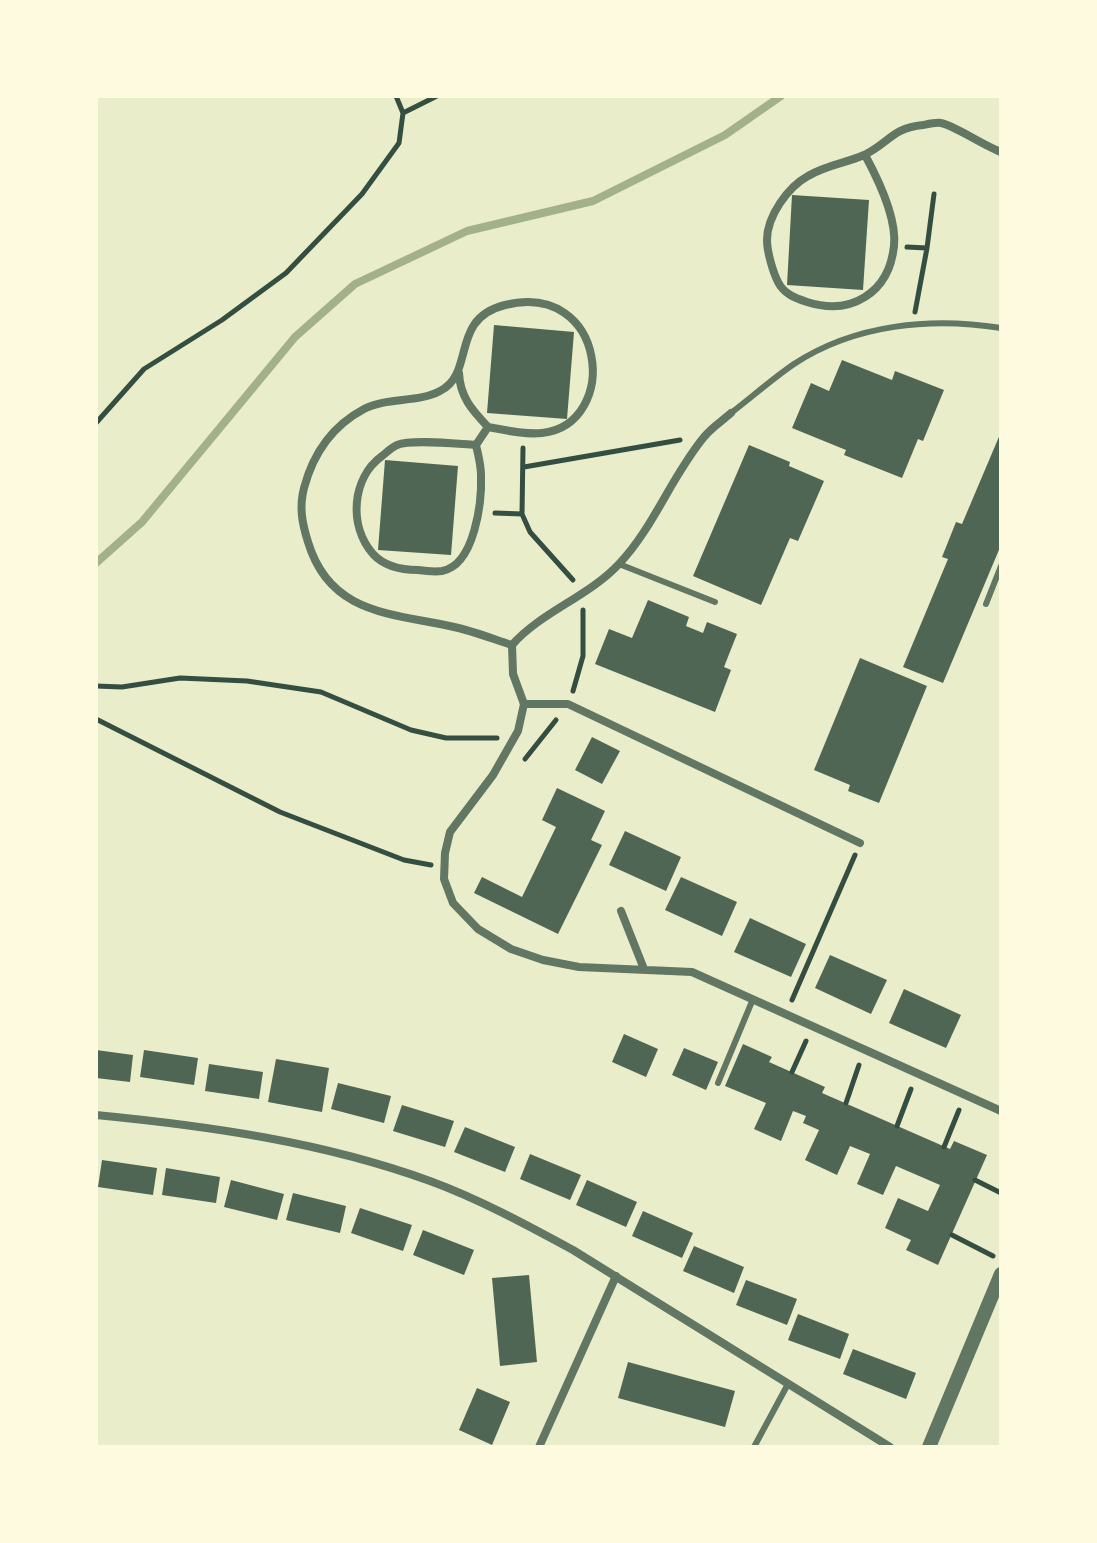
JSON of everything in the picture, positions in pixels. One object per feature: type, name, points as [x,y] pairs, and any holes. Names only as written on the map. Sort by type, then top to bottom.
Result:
[{"type":"street","points":[[865,155],[881,185],[890,216],[895,243],[889,269],[870,293],[839,308],[789,296],[778,282],[767,241],[770,223],[788,191],[807,176],[837,162],[865,155],[905,127],[941,123],[1001,152]]},
{"type":"street","points":[[517,302],[540,303],[560,309],[574,319],[587,337],[592,358],[589,397],[578,414],[563,426],[543,433],[488,427],[460,390],[459,373],[467,336],[477,320],[498,307],[517,302]]},
{"type":"street","points":[[459,373],[450,386],[436,394],[398,399],[365,408],[333,431],[315,454],[303,491],[301,518],[314,564],[343,595],[383,614],[456,627],[512,645]]},
{"type":"street","points":[[731,413],[704,436],[654,516],[619,564],[605,578],[527,628],[512,645],[513,674],[524,704],[514,739],[493,775],[450,832],[443,867],[453,903],[478,929],[511,949],[543,960],[579,967],[692,972],[1001,1111]]},
{"type":"street","points":[[476,445],[397,445],[375,461],[361,480],[355,510],[360,530],[373,554],[391,567],[415,570],[445,571],[457,562],[466,551],[475,529],[481,473],[476,445],[488,427]]},
{"type":"street","points":[[524,704],[568,704],[860,843]]},
{"type":"street","points":[[621,911],[644,969]]},
{"type":"street","points":[[96,1115],[203,1126],[342,1154],[431,1182],[528,1225],[616,1276],[890,1447]]},
{"type":"street","points":[[929,1447],[1001,1274]]},
{"type":"street","points":[[539,1447],[616,1276]]},
{"type":"lane","points":[[731,413],[795,363],[827,346],[912,323],[973,323],[1001,328]]},
{"type":"lane","points":[[619,564],[715,602]]},
{"type":"lane","points":[[986,604],[1001,566]]},
{"type":"lane","points":[[718,1083],[753,999]]},
{"type":"lane","points":[[754,1447],[788,1384]]},
{"type":"path","points":[[96,423],[144,369],[222,320],[286,273],[371,181],[399,143],[403,113],[396,96]]},
{"type":"path","points":[[403,113],[437,96]]},
{"type":"path","points":[[912,323],[934,194]]},
{"type":"path","points":[[524,467],[704,436]]},
{"type":"path","points":[[96,686],[122,687],[180,678],[247,681],[321,692],[411,730],[446,738],[514,739]]},
{"type":"path","points":[[96,719],[280,812],[404,860],[443,867]]},
{"type":"path","points":[[786,1014],[860,843]]},
{"type":"path","points":[[792,1072],[812,1025]]},
{"type":"path","points":[[846,1103],[865,1049]]},
{"type":"path","points":[[897,1126],[917,1073]]},
{"type":"path","points":[[944,1147],[966,1095]]},
{"type":"path","points":[[975,1180],[1001,1193]]},
{"type":"path","points":[[952,1235],[1001,1260]]},
{"type":"building","points":[[792,195],[869,200],[863,290],[787,285]]},
{"type":"building","points":[[494,325],[574,332],[567,419],[487,413]]},
{"type":"building","points":[[842,360],[892,380],[895,371],[944,390],[923,441],[918,439],[902,478],[844,455],[846,450],[792,428],[811,383],[829,391]]},
{"type":"building","points":[[1001,432],[1001,545],[943,683],[903,667],[948,559],[942,557],[956,522],[962,524]]},
{"type":"building","points":[[749,445],[790,462],[789,466],[824,481],[798,541],[790,538],[761,605],[693,576]]},
{"type":"building","points":[[385,460],[458,466],[451,555],[378,550]]},
{"type":"building","points":[[648,600],[689,617],[686,626],[703,633],[707,622],[737,634],[724,667],[731,670],[715,712],[595,664],[609,629],[632,638]]},
{"type":"building","points":[[860,658],[927,686],[879,803],[848,791],[850,785],[814,770]]},
{"type":"building","points":[[592,737],[620,751],[602,784],[575,770]]},
{"type":"building","points":[[557,788],[605,811],[591,840],[602,845],[558,934],[474,893],[482,877],[522,897],[556,827],[542,820]]},
{"type":"building","points":[[625,831],[681,857],[666,891],[609,865]]},
{"type":"building","points":[[681,877],[737,902],[722,936],[665,910]]},
{"type":"building","points":[[750,918],[806,944],[791,977],[734,952]]},
{"type":"building","points":[[830,955],[887,980],[871,1014],[815,988]]},
{"type":"building","points":[[904,989],[961,1015],[946,1048],[889,1023]]},
{"type":"building","points":[[624,1034],[658,1049],[646,1077],[612,1062]]},
{"type":"building","points":[[743,1044],[772,1057],[769,1062],[825,1087],[822,1093],[950,1149],[954,1141],[987,1155],[938,1265],[906,1250],[911,1240],[885,1228],[898,1198],[928,1211],[940,1185],[896,1166],[883,1195],[857,1184],[870,1154],[850,1146],[837,1175],[805,1160],[819,1130],[803,1123],[806,1116],[793,1111],[781,1141],[754,1129],[766,1103],[725,1086]]},
{"type":"building","points":[[684,1048],[718,1062],[706,1090],[672,1075]]},
{"type":"building","points":[[96,1050],[133,1055],[130,1082],[96,1078]]},
{"type":"building","points":[[144,1050],[198,1058],[194,1085],[140,1077]]},
{"type":"building","points":[[276,1059],[329,1068],[322,1112],[268,1102]]},
{"type":"building","points":[[209,1064],[263,1072],[259,1099],[205,1091]]},
{"type":"building","points":[[338,1083],[391,1096],[384,1123],[331,1109]]},
{"type":"building","points":[[402,1105],[454,1121],[445,1147],[393,1131]]},
{"type":"building","points":[[465,1127],[515,1147],[505,1172],[454,1152]]},
{"type":"building","points":[[530,1154],[581,1175],[570,1200],[520,1179]]},
{"type":"building","points":[[102,1160],[157,1168],[153,1195],[98,1187]]},
{"type":"building","points":[[166,1168],[220,1177],[216,1203],[162,1195]]},
{"type":"building","points":[[231,1180],[284,1194],[277,1220],[224,1207]]},
{"type":"building","points":[[587,1180],[637,1202],[626,1227],[576,1205]]},
{"type":"building","points":[[293,1193],[346,1206],[340,1233],[286,1220]]},
{"type":"building","points":[[360,1208],[412,1225],[403,1251],[351,1233]]},
{"type":"building","points":[[643,1211],[693,1233],[682,1258],[632,1236]]},
{"type":"building","points":[[423,1230],[474,1250],[464,1275],[413,1255]]},
{"type":"building","points":[[694,1246],[744,1267],[734,1293],[683,1271]]},
{"type":"building","points":[[529,1275],[537,1362],[500,1366],[492,1278]]},
{"type":"building","points":[[746,1280],[797,1299],[787,1325],[736,1305]]},
{"type":"building","points":[[798,1314],[849,1334],[840,1359],[788,1340]]},
{"type":"building","points":[[853,1349],[916,1373],[906,1399],[843,1374]]},
{"type":"building","points":[[628,1362],[735,1391],[725,1427],[618,1398]]},
{"type":"building","points":[[477,1388],[510,1402],[492,1445],[459,1430]]},
{"type":"waterway","points":[[96,563],[142,522],[295,337],[355,284],[467,231],[593,201],[725,135],[781,96]]}]
